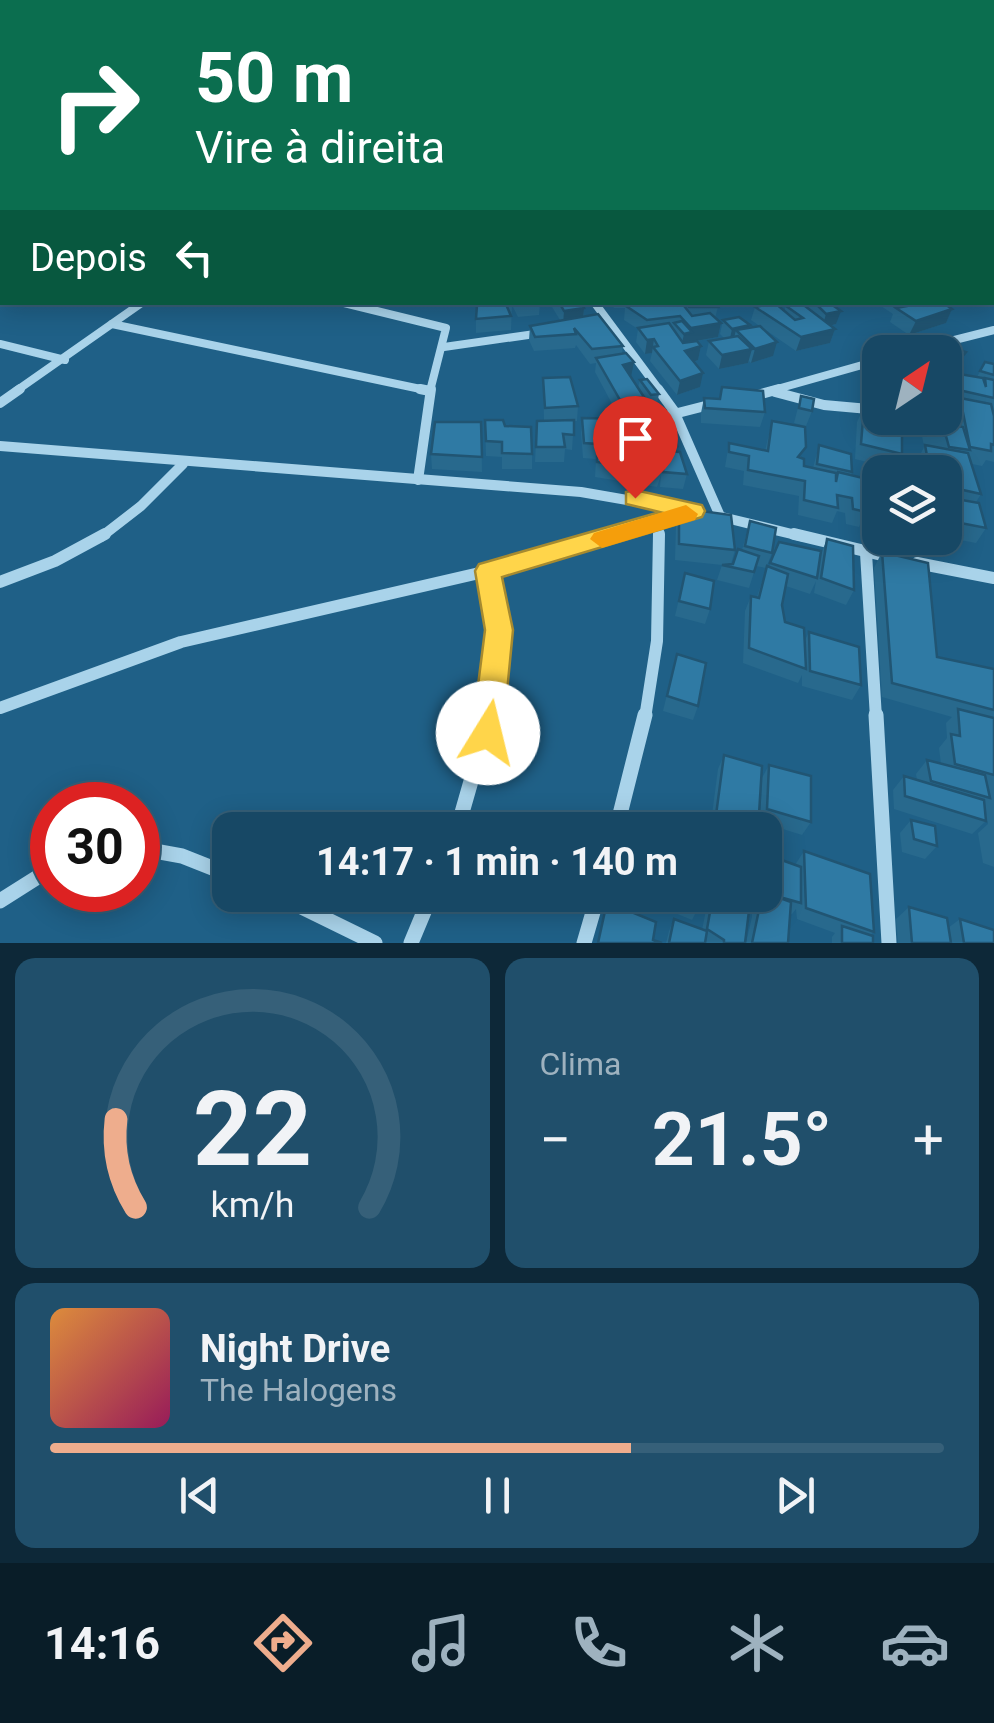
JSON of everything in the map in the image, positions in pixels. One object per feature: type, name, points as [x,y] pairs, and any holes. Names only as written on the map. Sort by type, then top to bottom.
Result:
[{"type":"street","points":[[0,404],[139,305]]},
{"type":"street","points":[[354,305],[446,328],[430,391],[418,480]]},
{"type":"street","points":[[596,305],[674,411],[720,516]]},
{"type":"street","points":[[112,324],[430,391]]},
{"type":"street","points":[[590,326],[608,324]]},
{"type":"street","points":[[962,338],[994,330]]},
{"type":"street","points":[[444,347],[553,331]]},
{"type":"street","points":[[0,344],[64,360]]},
{"type":"street","points":[[741,398],[862,365]]},
{"type":"street","points":[[774,392],[862,408]]},
{"type":"street","points":[[606,427],[631,426],[674,411],[724,402]]},
{"type":"street","points":[[427,435],[446,434]]},
{"type":"street","points":[[0,446],[183,464],[635,498],[862,552]]},
{"type":"street","points":[[0,582],[57,563],[102,540],[138,512],[183,464]]},
{"type":"street","points":[[0,708],[180,642],[488,571],[693,511]]},
{"type":"street","points":[[621,812],[644,732],[660,638],[658,524]]},
{"type":"street","points":[[866,555],[889,943]]},
{"type":"street","points":[[876,555],[994,578]]},
{"type":"street","points":[[463,812],[488,733],[497,671],[499,630],[488,571]]},
{"type":"street","points":[[160,852],[212,868]]},
{"type":"street","points":[[0,901],[30,882]]},
{"type":"street","points":[[311,912],[376,943]]},
{"type":"street","points":[[412,943],[424,912]]},
{"type":"street","points":[[584,943],[593,912]]},
{"type":"building","points":[[477,305],[506,305],[511,316],[476,319]]},
{"type":"building","points":[[561,305],[584,308],[564,311]]},
{"type":"building","points":[[683,305],[692,316],[710,313],[721,323],[691,328],[680,316],[647,320],[626,306]]},
{"type":"building","points":[[777,305],[795,320],[803,318],[786,306],[804,305],[835,329],[801,337],[755,307]]},
{"type":"building","points":[[817,305],[832,305],[841,311],[826,314]]},
{"type":"building","points":[[946,305],[952,309],[916,321],[896,308]]},
{"type":"building","points":[[598,314],[623,346],[592,349],[574,328],[576,334],[535,337],[530,326]]},
{"type":"building","points":[[739,317],[750,325],[732,329],[723,320]]},
{"type":"building","points":[[682,321],[692,332],[684,334],[674,323]]},
{"type":"building","points":[[669,323],[683,343],[697,341],[701,346],[685,351],[703,373],[680,381],[653,347],[658,346],[654,339],[647,340],[638,328]]},
{"type":"building","points":[[760,326],[777,342],[755,349],[736,330]]},
{"type":"building","points":[[738,336],[752,349],[722,355],[709,341]]},
{"type":"building","points":[[626,353],[634,362],[623,365],[644,397],[620,400],[596,358]]},
{"type":"building","points":[[985,362],[994,364],[994,375],[980,371]]},
{"type":"building","points":[[962,374],[983,378],[986,387],[985,378],[994,380],[994,398],[962,391]]},
{"type":"building","points":[[570,377],[578,406],[545,408],[543,378]]},
{"type":"building","points":[[647,379],[659,394],[651,395],[640,380]]},
{"type":"building","points":[[722,387],[763,391],[765,412],[705,408],[704,398],[720,399]]},
{"type":"building","points":[[801,396],[814,399],[812,411],[799,408]]},
{"type":"building","points":[[962,398],[991,404],[994,416],[991,451],[970,447]]},
{"type":"building","points":[[582,418],[627,419],[629,424],[669,427],[677,446],[654,445],[657,450],[680,452],[687,474],[663,472],[664,460],[660,472],[597,462],[597,444],[584,443]]},
{"type":"building","points":[[485,420],[531,427],[532,454],[502,453],[502,442],[486,441]]},
{"type":"building","points":[[574,420],[574,435],[563,434],[565,447],[536,447],[537,421]]},
{"type":"building","points":[[772,421],[805,427],[806,447],[798,457],[804,459],[804,466],[836,473],[836,482],[838,472],[862,478],[862,511],[853,509],[852,498],[837,495],[838,508],[804,500],[805,481],[748,470],[749,456],[729,452],[729,443],[768,451]]},
{"type":"building","points":[[435,422],[481,422],[482,457],[431,454]]},
{"type":"building","points":[[963,427],[970,450],[949,447],[946,436],[939,435],[962,435]]},
{"type":"building","points":[[862,432],[862,435],[902,435],[902,454],[861,444]]},
{"type":"building","points":[[819,445],[851,454],[852,472],[817,464]]},
{"type":"building","points":[[925,445],[968,453],[981,494],[962,490],[962,455],[927,455]]},
{"type":"building","points":[[962,500],[979,503],[986,528],[962,523]]},
{"type":"building","points":[[679,508],[731,515],[735,550],[679,544]]},
{"type":"building","points":[[750,521],[776,528],[772,553],[745,546]]},
{"type":"building","points":[[827,539],[853,546],[854,590],[821,578]]},
{"type":"building","points":[[779,542],[821,551],[817,578],[770,563]]},
{"type":"building","points":[[738,549],[759,556],[754,572],[722,565],[733,564]]},
{"type":"building","points":[[882,555],[928,563],[937,657],[994,669],[994,710],[892,683]]},
{"type":"building","points":[[767,566],[788,574],[782,605],[785,622],[804,628],[806,669],[749,648],[751,596],[759,598]]},
{"type":"building","points":[[685,573],[714,581],[710,609],[679,601]]},
{"type":"building","points":[[809,632],[859,647],[861,685],[810,671]]},
{"type":"building","points":[[677,654],[706,663],[698,706],[667,696]]},
{"type":"building","points":[[958,709],[994,718],[994,775],[955,764],[951,734],[960,736]]},
{"type":"building","points":[[724,755],[762,766],[759,812],[716,812]]},
{"type":"building","points":[[927,760],[985,775],[990,798],[931,781]]},
{"type":"building","points":[[769,765],[811,776],[811,822],[767,809]]},
{"type":"building","points":[[904,776],[984,800],[986,821],[905,796]]},
{"type":"building","points":[[911,820],[935,826],[937,846],[914,839]]},
{"type":"building","points":[[804,851],[870,874],[874,932],[806,908]]},
{"type":"building","points":[[782,860],[801,867],[801,903],[782,898]]},
{"type":"building","points":[[782,899],[791,902],[788,943],[752,943],[759,912],[782,912]]},
{"type":"building","points":[[909,907],[947,918],[951,943],[912,943]]},
{"type":"building","points":[[605,912],[632,912],[656,922],[653,940],[662,943],[598,943]]},
{"type":"building","points":[[710,912],[749,912],[745,943],[724,943],[707,929]]},
{"type":"building","points":[[674,919],[707,931],[705,943],[669,943]]},
{"type":"building","points":[[960,919],[994,930],[994,943],[964,943]]},
{"type":"building","points":[[842,926],[873,936],[873,943],[842,943]]},
{"type":"slow traffic","points":[[602,539],[686,514]]},
{"type":"route","points":[[488,733],[499,630],[488,571],[693,511],[635,498]]}]
